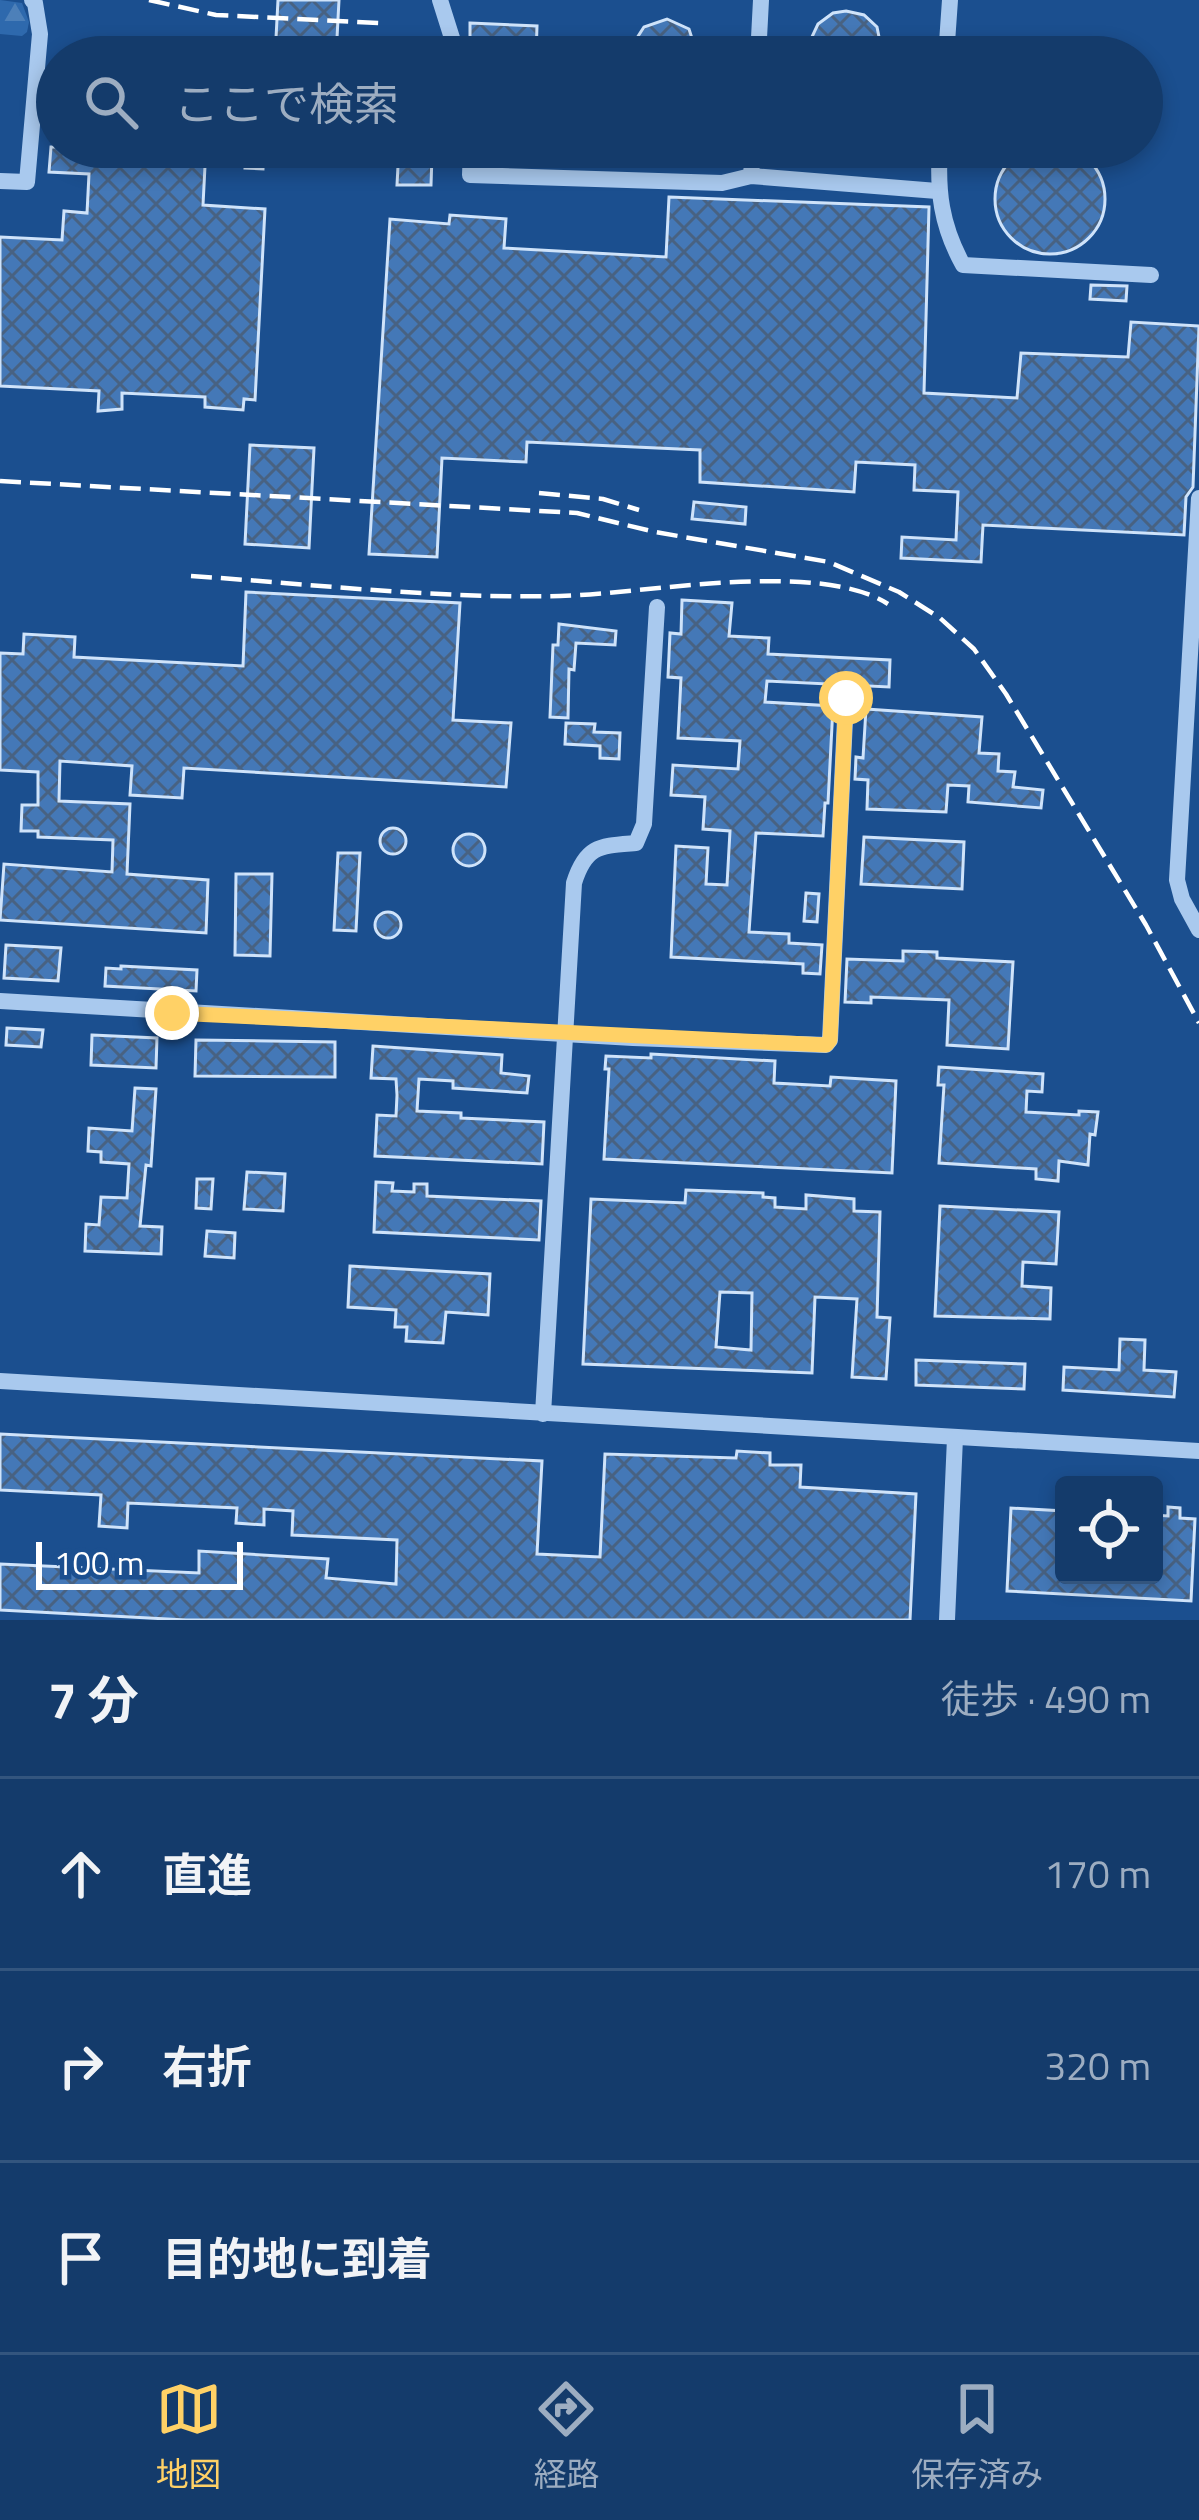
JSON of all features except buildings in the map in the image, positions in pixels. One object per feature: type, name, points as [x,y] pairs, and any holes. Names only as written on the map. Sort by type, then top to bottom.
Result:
[{"type":"lane","points":[[32,0],[40,36]]},
{"type":"lane","points":[[440,0],[451,36]]},
{"type":"lane","points":[[759,36],[761,0]]},
{"type":"lane","points":[[947,36],[950,0]]},
{"type":"lane","points":[[0,181],[27,182],[36,80]]},
{"type":"lane","points":[[470,168],[470,175],[722,183],[751,176],[937,191]]},
{"type":"lane","points":[[751,176],[752,168]]},
{"type":"lane","points":[[939,168],[937,191],[948,238],[963,265],[1151,274]]},
{"type":"lane","points":[[1199,498],[1177,880],[1199,930]]},
{"type":"lane","points":[[543,1414],[574,883],[581,861],[599,846],[636,843],[644,824],[657,608]]},
{"type":"lane","points":[[0,1001],[818,1046],[830,1040],[846,698]]},
{"type":"lane","points":[[0,1382],[1199,1451]]},
{"type":"lane","points":[[947,1620],[955,1438]]},
{"type":"green space","points":[[0,0],[22,3],[29,22],[22,36],[0,34]]},
{"type":"railway","points":[[149,0],[216,15],[379,23]]},
{"type":"railway","points":[[0,481],[577,513],[655,532],[829,562],[899,592],[940,618],[974,649],[1006,694],[1146,925],[1199,1023]]},
{"type":"railway","points":[[539,493],[603,499],[639,510]]},
{"type":"railway","points":[[191,576],[514,596],[776,581],[819,583],[888,604]]},
{"type":"route","points":[[172,1013],[826,1045],[830,1040],[846,698]]}]
